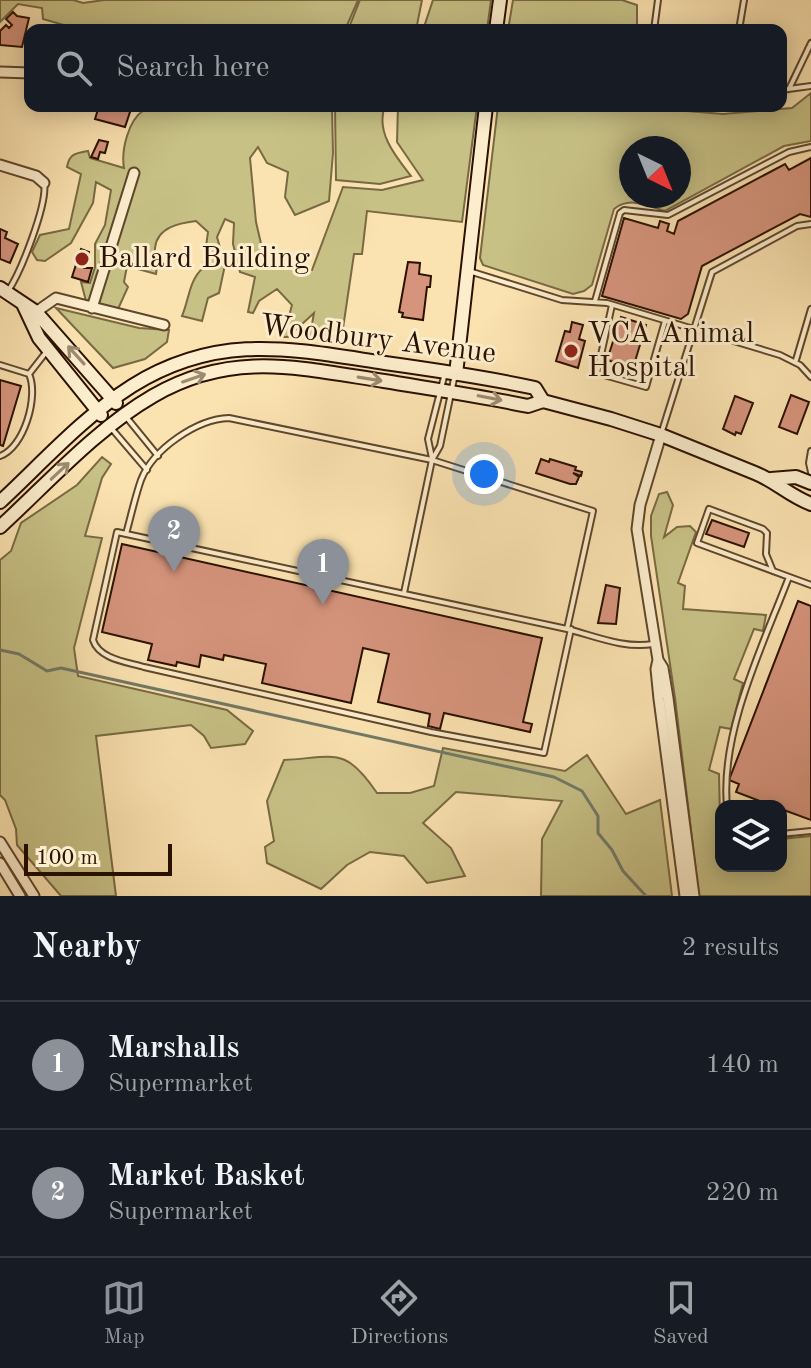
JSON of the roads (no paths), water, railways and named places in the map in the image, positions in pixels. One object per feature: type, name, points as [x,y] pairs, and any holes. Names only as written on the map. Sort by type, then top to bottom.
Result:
[{"type":"main road","points":[[497,24],[500,0]]},
{"type":"main road","points":[[451,373],[457,357],[485,112]]},
{"type":"main road","points":[[4,290],[36,312],[126,415]]},
{"type":"main road","points":[[23,304],[39,338],[111,427]]},
{"type":"main road","name":"Woodbury Avenue","points":[[0,502],[113,399],[181,363],[217,352],[247,348],[309,350],[535,388],[543,401]]},
{"type":"main road","name":"Woodbury Avenue","points":[[0,527],[111,427],[150,398],[184,381],[253,365],[300,368],[528,406],[543,401],[661,435],[771,479],[788,495],[811,504]]},
{"type":"main road","name":"Woodbury Avenue","points":[[771,479],[796,477],[811,483]]},
{"type":"street","points":[[0,72],[24,73]]},
{"type":"street","points":[[0,165],[36,176],[44,183]]},
{"type":"street","points":[[92,308],[134,173]]},
{"type":"street","points":[[36,312],[56,298],[164,325]]},
{"type":"street","points":[[661,435],[637,517],[638,542],[656,643],[659,699],[685,896]]},
{"type":"street","points":[[658,660],[663,668],[668,698],[694,896]]},
{"type":"street","points":[[0,842],[34,896]]},
{"type":"street","points":[[0,863],[20,896]]},
{"type":"lane","points":[[655,24],[658,0]]},
{"type":"lane","points":[[740,24],[744,0]]},
{"type":"lane","points":[[789,89],[811,43]]},
{"type":"lane","points":[[789,89],[811,86]]},
{"type":"lane","points":[[595,301],[620,213],[624,210],[661,215],[677,212],[776,158],[811,147]]},
{"type":"lane","points":[[4,290],[18,275],[44,198],[44,183]]},
{"type":"lane","points":[[661,435],[712,272],[797,226],[811,224]]},
{"type":"lane","points":[[467,271],[562,300],[595,301],[693,329],[795,361],[811,377]]},
{"type":"lane","points":[[612,305],[597,373],[646,387],[665,321]]},
{"type":"lane","points":[[795,361],[811,309]]},
{"type":"lane","points":[[29,374],[48,349]]},
{"type":"lane","points":[[0,365],[29,374]]},
{"type":"lane","points":[[432,460],[428,439],[451,373]]},
{"type":"lane","points":[[404,593],[432,460],[440,446],[451,373]]},
{"type":"lane","points":[[0,456],[19,441],[34,393],[29,374]]},
{"type":"lane","points":[[126,415],[158,456]]},
{"type":"lane","points":[[126,534],[142,477],[158,456],[197,425],[229,418],[432,460],[593,511],[569,629],[544,753],[431,732],[144,667],[105,655],[93,640],[117,532],[126,534],[404,593],[569,629],[622,644],[643,646],[656,643]]},
{"type":"lane","points":[[111,427],[147,470]]},
{"type":"lane","points":[[811,451],[811,472]]},
{"type":"lane","points":[[773,571],[766,554],[767,533],[763,529],[709,509],[697,543],[706,546],[773,571],[811,585]]},
{"type":"lane","points":[[727,800],[726,779],[738,720],[787,576]]},
{"type":"lane","points":[[787,833],[811,831]]},
{"type":"waterway","points":[[0,650],[19,654],[47,671],[61,668],[554,777],[582,791],[598,816],[598,833],[623,871],[646,896]]},
{"type":"place","name":"Ballard Building","points":[[82,259]]},
{"type":"place","name":"VCA Animal Hospital","points":[[571,351]]},
{"type":"place","name":"Market Basket","points":[[174,572]]},
{"type":"place","name":"Marshalls","points":[[323,605]]}]
